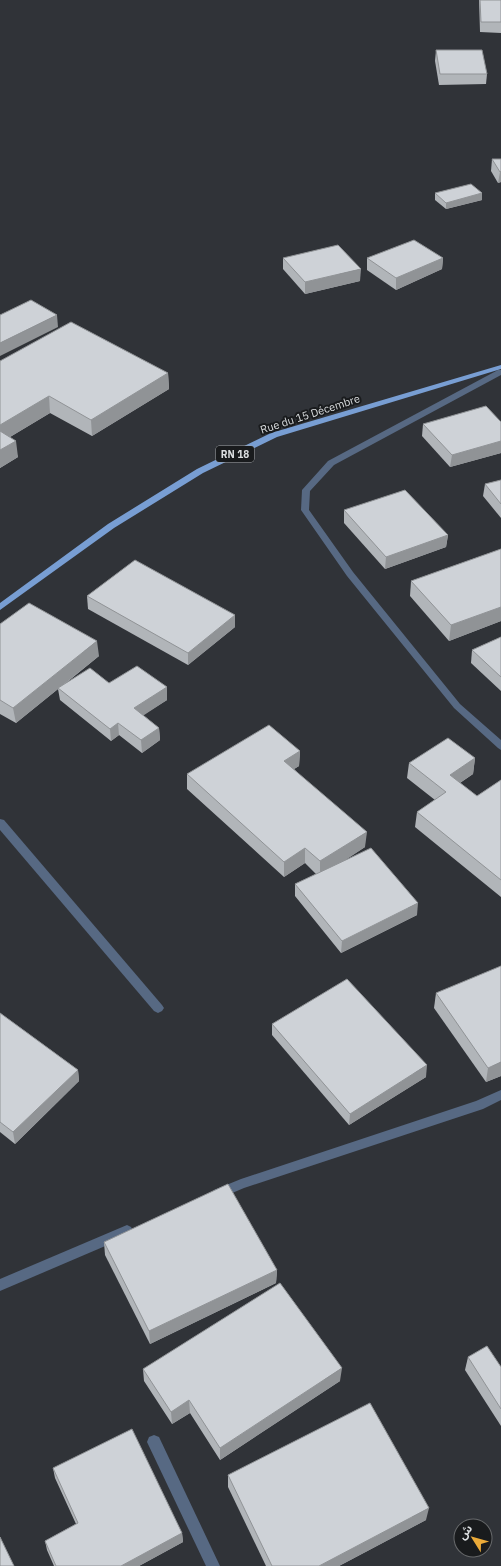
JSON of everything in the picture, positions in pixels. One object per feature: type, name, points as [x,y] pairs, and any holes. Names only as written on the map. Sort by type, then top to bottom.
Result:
[{"type":"main road","name":"Rue du 15 Décembre","points":[[0,607],[111,526],[200,470],[274,435],[501,367]]},
{"type":"street","points":[[501,372],[331,463],[306,490],[305,510],[350,574],[457,706],[501,746]]},
{"type":"street","points":[[0,823],[158,1008]]},
{"type":"street","points":[[205,1199],[241,1184],[479,1105],[501,1095]]},
{"type":"street","points":[[0,1285],[139,1227]]},
{"type":"street","points":[[154,1442],[212,1566]]},
{"type":"building","points":[[480,0],[501,0],[501,22],[481,22]]},
{"type":"building","points":[[436,50],[482,50],[487,74],[440,74]]},
{"type":"building","points":[[492,159],[501,159],[500,172]]},
{"type":"building","points":[[471,184],[482,193],[446,203],[435,193]]},
{"type":"building","points":[[414,240],[443,258],[396,278],[367,258]]},
{"type":"building","points":[[338,245],[361,269],[305,282],[283,258]]},
{"type":"building","points":[[31,300],[57,315],[0,343],[0,315]]},
{"type":"building","points":[[71,322],[168,373],[91,420],[49,396],[0,425],[0,361]]},
{"type":"building","points":[[486,406],[501,422],[501,441],[452,455],[423,424]]},
{"type":"building","points":[[0,431],[16,441],[0,450]]},
{"type":"building","points":[[501,480],[501,504],[485,484]]},
{"type":"building","points":[[405,490],[448,535],[386,557],[344,510]]},
{"type":"building","points":[[501,549],[501,607],[451,625],[411,581]]},
{"type":"building","points":[[135,560],[235,615],[188,653],[87,596]]},
{"type":"building","points":[[29,603],[97,641],[13,708],[0,700],[0,624]]},
{"type":"building","points":[[501,637],[501,677],[472,650]]},
{"type":"building","points":[[137,666],[167,687],[134,708],[159,728],[141,740],[118,723],[110,729],[58,688],[90,668],[109,683]]},
{"type":"building","points":[[269,725],[300,751],[284,761],[367,832],[320,861],[305,848],[284,862],[187,774]]},
{"type":"building","points":[[448,738],[475,758],[450,775],[477,796],[501,780],[501,880],[417,812],[446,792],[409,763]]},
{"type":"building","points":[[371,848],[418,903],[342,941],[295,884]]},
{"type":"building","points":[[501,966],[501,1062],[488,1068],[436,993]]},
{"type":"building","points":[[347,979],[427,1065],[350,1114],[272,1024]]},
{"type":"building","points":[[0,1013],[78,1070],[13,1132],[0,1122]]},
{"type":"building","points":[[228,1184],[277,1270],[149,1331],[104,1242]]},
{"type":"building","points":[[280,1283],[342,1368],[220,1448],[189,1400],[171,1412],[143,1369]]},
{"type":"building","points":[[487,1346],[501,1367],[501,1409],[468,1357]]},
{"type":"building","points":[[370,1403],[429,1508],[319,1566],[272,1566],[228,1475]]},
{"type":"building","points":[[132,1429],[182,1533],[121,1566],[56,1566],[45,1541],[78,1523],[53,1468]]},
{"type":"building","points":[[0,1537],[14,1566],[0,1566]]}]
